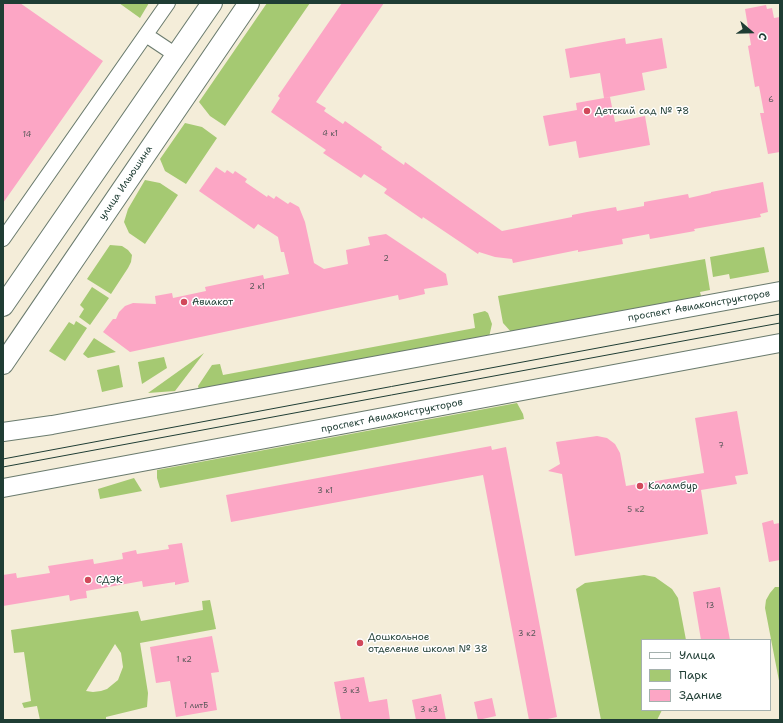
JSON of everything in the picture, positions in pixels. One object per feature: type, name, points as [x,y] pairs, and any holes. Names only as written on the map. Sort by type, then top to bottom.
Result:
[{"type":"main road","points":[[3,306],[212,3]]},
{"type":"main road","name":"улица Ильюшина","points":[[3,364],[249,3]]},
{"type":"street","points":[[3,239],[168,3]]},
{"type":"street","points":[[146,35],[176,55]]},
{"type":"street","name":"проспект Авиаконструкторов","points":[[3,432],[52,425],[780,291]]},
{"type":"street","name":"проспект Авиаконструкторов","points":[[3,488],[780,344]]},
{"type":"green space","points":[[119,3],[149,3],[140,18]]},
{"type":"green space","points":[[267,3],[310,3],[225,126],[210,116],[199,102]]},
{"type":"green space","points":[[185,123],[202,127],[217,138],[186,184],[165,171],[160,159]]},
{"type":"green space","points":[[145,180],[160,183],[178,195],[145,244],[129,233],[124,222],[128,209]]},
{"type":"green space","points":[[110,245],[122,246],[132,255],[128,268],[111,294],[87,279]]},
{"type":"green space","points":[[764,247],[769,272],[730,279],[729,274],[713,277],[710,257]]},
{"type":"green space","points":[[705,259],[710,290],[700,292],[702,299],[512,333],[503,323],[498,296]]},
{"type":"green space","points":[[92,287],[109,298],[90,325],[79,317],[84,309],[80,305]]},
{"type":"green space","points":[[485,311],[488,313],[492,324],[489,337],[199,390],[198,386],[212,365],[220,364],[223,375],[475,328],[473,314]]},
{"type":"green space","points":[[76,321],[87,328],[65,361],[49,351],[69,322],[74,325]]},
{"type":"green space","points":[[94,338],[116,352],[88,358],[83,354]]},
{"type":"green space","points":[[204,353],[175,391],[148,393]]},
{"type":"green space","points":[[164,357],[167,368],[142,384],[138,362]]},
{"type":"green space","points":[[119,365],[123,387],[102,392],[97,370]]},
{"type":"green space","points":[[517,403],[524,419],[160,488],[157,478],[157,470]]},
{"type":"green space","points":[[134,478],[142,491],[100,499],[98,489]]},
{"type":"green space","points":[[644,575],[655,577],[672,589],[678,598],[686,639],[641,639],[641,711],[662,711],[657,720],[601,720],[576,589],[585,583]]},
{"type":"green space","points":[[775,587],[780,587],[780,686],[765,608],[766,600]]},
{"type":"green space","points":[[210,600],[216,629],[140,643],[148,693],[147,707],[106,717],[106,720],[40,720],[37,706],[24,708],[22,703],[31,701],[24,652],[14,653],[11,630],[138,611],[141,621],[203,610],[202,601]],"holes":[[[115,644],[121,653],[123,667],[118,680],[107,689],[93,692],[86,691]]]},
{"type":"building","points":[[3,3],[20,3],[103,61],[3,203]]},
{"type":"building","points":[[342,3],[384,3],[316,102],[326,108],[324,111],[343,124],[345,121],[382,147],[381,149],[404,165],[405,162],[502,231],[572,217],[572,215],[587,212],[616,207],[617,211],[644,206],[644,202],[688,194],[689,198],[711,192],[763,182],[768,212],[760,214],[761,217],[694,229],[695,231],[650,239],[649,234],[622,239],[623,244],[578,252],[578,250],[513,263],[512,259],[495,257],[479,252],[478,254],[384,193],[387,189],[364,174],[361,178],[323,153],[326,150],[271,112],[280,98],[278,96]]},
{"type":"building","points":[[766,5],[767,9],[772,8],[774,18],[780,17],[780,152],[768,154],[760,113],[764,113],[759,86],[755,87],[748,46],[751,45],[745,9]]},
{"type":"building","points":[[625,38],[626,44],[662,38],[667,68],[642,73],[645,90],[604,98],[600,73],[570,78],[565,49]]},
{"type":"building","points":[[610,97],[615,122],[645,116],[650,145],[579,158],[576,141],[549,146],[543,116],[577,110],[576,103]]},
{"type":"building","points":[[216,167],[225,173],[227,170],[233,174],[235,171],[247,179],[245,182],[267,197],[268,195],[274,199],[276,196],[288,204],[290,202],[299,207],[305,222],[314,263],[324,269],[348,264],[346,250],[370,245],[368,237],[386,234],[446,274],[448,285],[424,289],[425,294],[399,300],[398,295],[130,352],[103,332],[113,319],[116,319],[119,312],[125,306],[133,303],[156,304],[155,296],[172,293],[173,298],[206,291],[205,287],[263,275],[264,279],[289,274],[284,252],[281,252],[278,237],[258,224],[254,229],[199,191]]},
{"type":"building","points":[[737,411],[748,474],[735,476],[737,484],[701,490],[708,534],[575,556],[562,474],[548,471],[560,464],[556,442],[597,436],[607,438],[615,444],[620,453],[626,486],[704,473],[695,418]]},
{"type":"building","points":[[491,446],[492,450],[506,447],[557,717],[543,720],[529,720],[483,475],[231,522],[226,495]]},
{"type":"building","points":[[773,520],[774,524],[780,523],[780,560],[769,562],[762,523]]},
{"type":"building","points":[[182,543],[189,582],[175,585],[175,582],[143,587],[142,581],[86,591],[87,598],[70,601],[69,595],[3,606],[3,575],[16,573],[17,578],[50,573],[48,566],[93,559],[94,564],[123,559],[122,553],[136,550],[137,554],[169,549],[168,545]]},
{"type":"building","points":[[720,587],[730,639],[701,639],[693,592]]},
{"type":"building","points":[[212,636],[219,672],[211,673],[217,710],[176,717],[170,681],[156,683],[150,647]]},
{"type":"building","points":[[364,677],[369,702],[387,699],[390,720],[341,720],[334,682]]},
{"type":"building","points":[[441,694],[446,720],[416,720],[412,700]]},
{"type":"building","points":[[492,698],[496,716],[478,720],[474,702]]},
{"type":"tram line","points":[[3,459],[780,314]]},
{"type":"tram line","points":[[3,467],[780,323]]},
{"type":"place","name":"Детский сад № 78","points":[[587,111]]},
{"type":"place","name":"Авиакот","points":[[184,302]]},
{"type":"place","name":"Каламбур","points":[[640,486]]},
{"type":"place","name":"СДЭК","points":[[88,580]]},
{"type":"place","name":"Дошкольное отделение школы № 38","points":[[360,643]]}]
